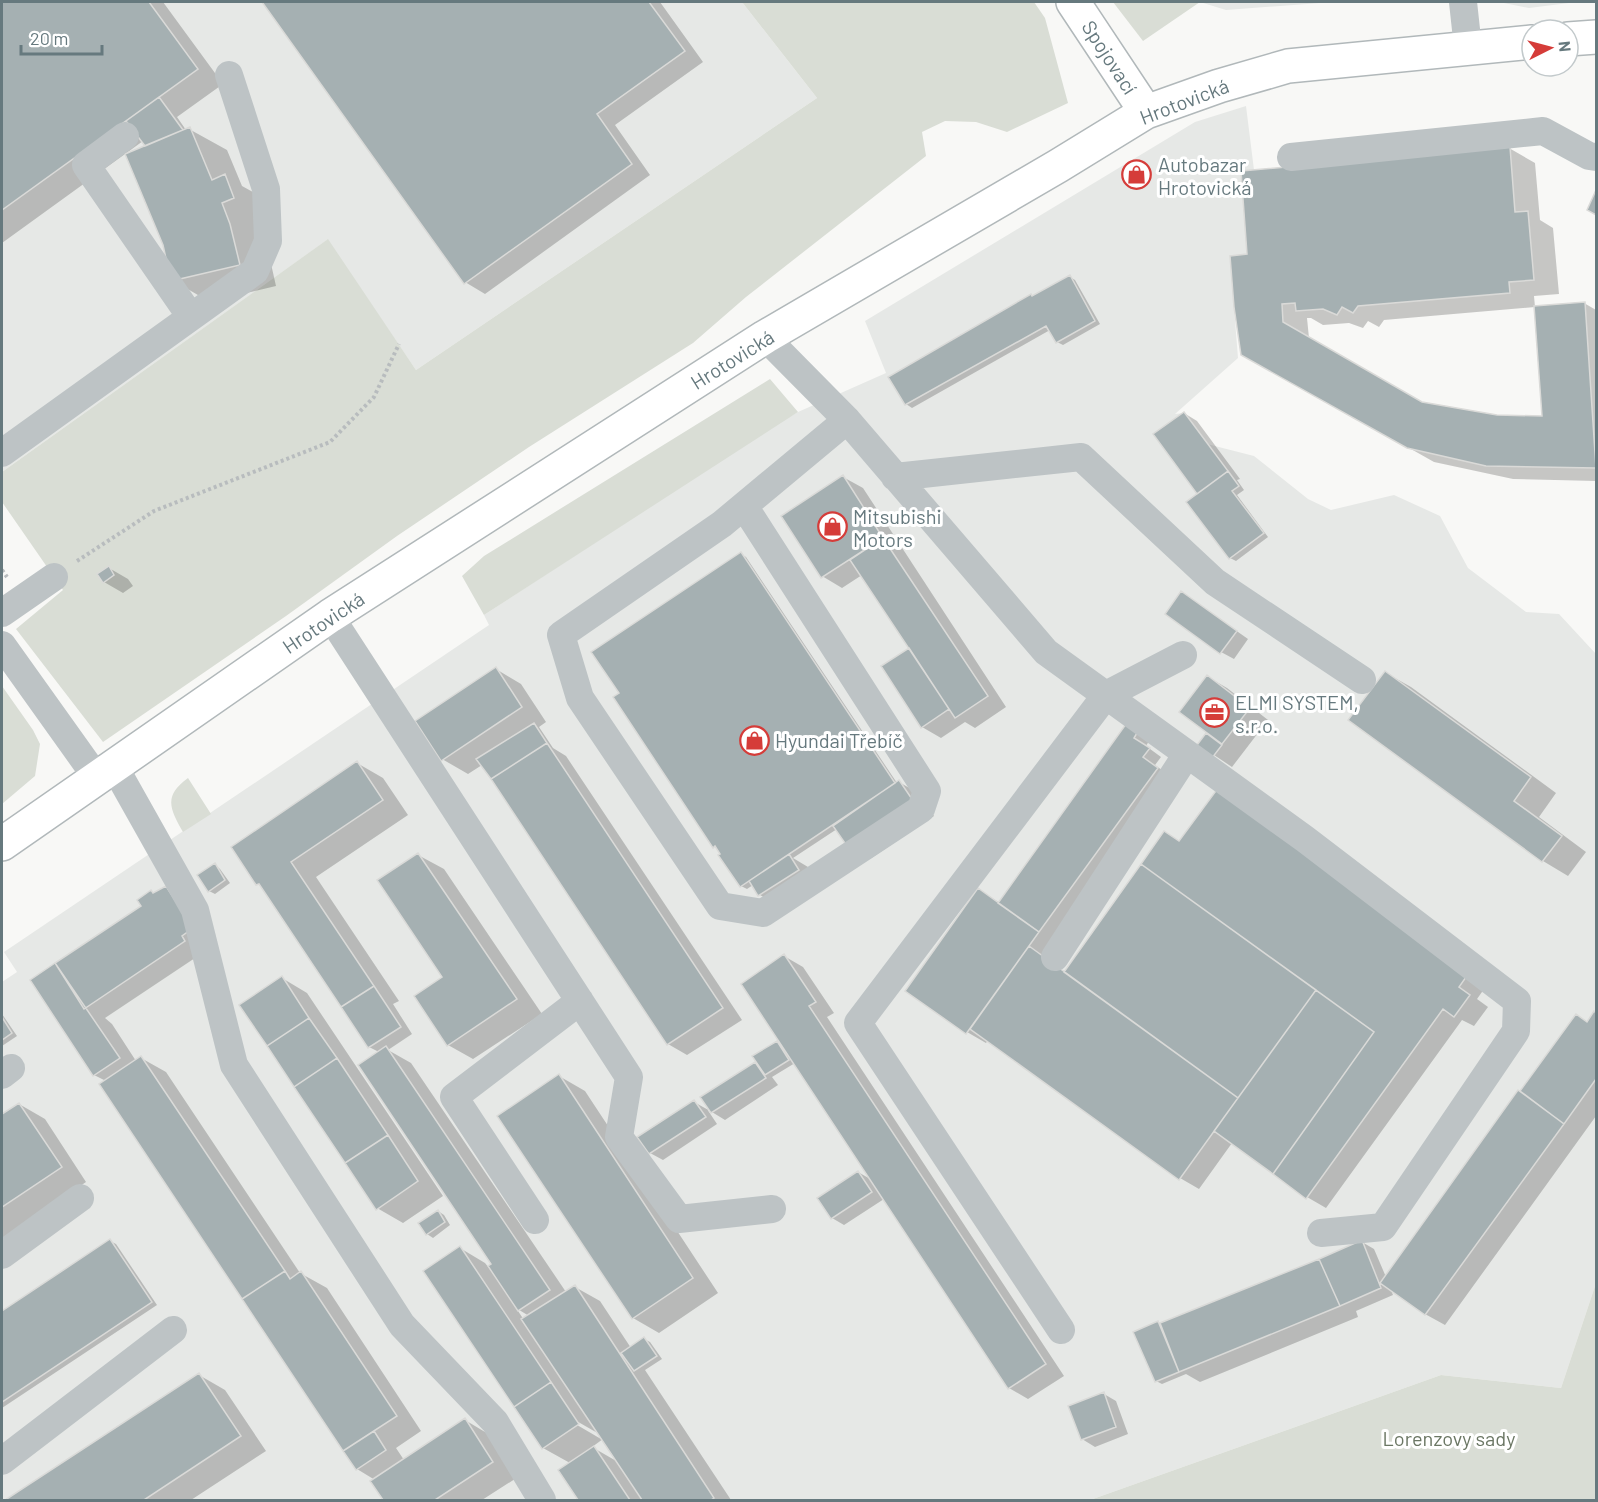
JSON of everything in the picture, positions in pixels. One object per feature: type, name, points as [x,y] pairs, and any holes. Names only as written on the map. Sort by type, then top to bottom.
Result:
[{"type":"main road","name":"Spojovací","points":[[1073,2],[1146,112]]},
{"type":"main road","points":[[1580,38],[1596,37]]},
{"type":"main road","name":"Hrotovická","points":[[2,844],[330,616],[765,337],[1146,112],[1219,86],[1288,66],[1520,43]]},
{"type":"street","points":[[1463,2],[1468,48]]},
{"type":"street","points":[[2,453],[26,427],[91,380],[155,335],[191,317],[255,271],[268,241],[266,189],[229,75]]},
{"type":"street","points":[[1291,157],[1543,131],[1589,156],[1596,157]]},
{"type":"street","points":[[125,136],[86,165],[191,317]]},
{"type":"street","points":[[765,337],[847,420],[1046,652],[1305,839],[1517,1001],[1516,1031],[1383,1227],[1321,1233]]},
{"type":"street","points":[[744,506],[927,791],[921,809],[763,913],[720,906],[580,698],[561,635],[722,524],[847,420]]},
{"type":"street","points":[[895,477],[1081,457],[1215,582],[1362,681]]},
{"type":"street","points":[[2,613],[54,577]]},
{"type":"street","points":[[330,616],[629,1077],[619,1137],[679,1219],[772,1209]]},
{"type":"street","points":[[2,645],[106,772],[195,910],[234,1065],[402,1325],[495,1422],[542,1500]]},
{"type":"street","points":[[1061,1330],[858,1023],[1106,695],[1183,655]]},
{"type":"street","points":[[1055,957],[1187,754]]},
{"type":"street","points":[[535,1220],[454,1097],[580,1001]]},
{"type":"street","points":[[2,1255],[80,1198]]},
{"type":"street","points":[[2,1461],[173,1330]]},
{"type":"path","points":[[54,577],[154,511],[330,442],[374,397],[399,344]]},
{"type":"shaded area","points":[[2,2],[742,2],[817,98],[416,370],[327,240],[2,472]]},
{"type":"shaded area","points":[[1200,2],[1334,2],[1226,10]]},
{"type":"shaded area","points":[[1499,2],[1577,2],[1529,8]]},
{"type":"shaded area","points":[[1246,106],[1254,170],[1241,171],[1247,254],[1230,257],[1238,358],[1175,414],[1184,413],[1207,444],[1254,456],[1308,499],[1331,510],[1394,495],[1440,516],[1468,568],[1526,612],[1559,614],[1596,654],[1596,1283],[1561,1388],[1441,1375],[1090,1500],[2,1500],[2,982],[17,972],[4,952],[489,625],[484,615],[775,425],[798,412],[886,373],[865,321],[1195,122]]},
{"type":"green space","points":[[742,2],[1034,2],[1045,18],[1068,103],[1007,132],[976,122],[945,121],[922,132],[926,156],[746,297],[693,343],[529,447],[397,536],[286,616],[103,742],[16,629],[63,590],[2,502],[2,472],[328,239],[416,370],[817,98]]},
{"type":"green space","points":[[1113,2],[1200,2],[1143,41]]},
{"type":"green space","points":[[770,379],[798,412],[484,615],[462,576],[484,556]]},
{"type":"green space","points":[[2,686],[33,730],[40,744],[35,776],[2,804]]},
{"type":"green space","points":[[188,778],[211,814],[183,832],[171,803],[175,791]]},
{"type":"green space","name":"Lorenzovy sady","points":[[1596,1283],[1596,1500],[1090,1500],[1441,1375],[1561,1388]]},
{"type":"building","points":[[2,2],[149,2],[198,69],[2,210]]},
{"type":"building","points":[[262,2],[649,2],[685,51],[597,114],[632,164],[464,284]]},
{"type":"building","points":[[159,97],[183,130],[145,146],[126,121]]},
{"type":"building","points":[[190,127],[212,180],[225,174],[234,198],[222,203],[230,224],[240,265],[171,281],[163,245],[125,154]]},
{"type":"building","points":[[1510,147],[1515,212],[1528,211],[1534,280],[1509,282],[1510,293],[1358,306],[1353,313],[1342,307],[1337,315],[1323,309],[1296,311],[1295,303],[1282,304],[1283,322],[1422,402],[1497,415],[1542,416],[1534,306],[1585,302],[1596,468],[1486,466],[1407,448],[1241,355],[1230,256],[1247,254],[1241,171]]},
{"type":"building","points":[[1596,190],[1596,215],[1587,210]]},
{"type":"building","points":[[1070,275],[1095,321],[1056,343],[1046,326],[905,405],[888,377],[1031,294],[1032,296]]},
{"type":"building","points":[[1184,412],[1228,471],[1197,494],[1153,434]]},
{"type":"building","points":[[1228,471],[1239,486],[1232,491],[1264,533],[1229,559],[1186,502]]},
{"type":"building","name":"Mitsubishi Motors","points":[[843,475],[883,538],[821,578],[781,516]]},
{"type":"building","points":[[883,538],[988,696],[955,718],[850,560]]},
{"type":"building","name":"Hyundai Třebíč","points":[[741,552],[895,783],[740,887],[718,855],[720,854],[715,846],[713,848],[613,697],[619,693],[591,652]]},
{"type":"building","points":[[109,566],[114,575],[103,583],[97,574]]},
{"type":"building","points":[[1181,591],[1237,631],[1220,654],[1165,614]]},
{"type":"building","points":[[909,648],[949,709],[921,728],[881,666]]},
{"type":"building","points":[[496,667],[522,707],[441,761],[415,721]]},
{"type":"building","points":[[1385,671],[1531,777],[1514,801],[1562,836],[1542,862],[1348,720]]},
{"type":"building","points":[[1207,675],[1250,708],[1222,744],[1179,712]]},
{"type":"building","points":[[534,723],[547,743],[491,779],[476,759]]},
{"type":"building","points":[[1126,724],[1137,733],[1134,738],[1150,748],[1143,757],[1158,768],[1039,932],[998,903]]},
{"type":"building","points":[[1206,733],[1222,745],[1212,758],[1197,745]]},
{"type":"building","points":[[547,743],[723,1008],[667,1045],[491,779]]},
{"type":"building","points":[[357,761],[383,800],[291,862],[374,986],[341,1007],[259,884],[256,885],[231,847]]},
{"type":"building","points":[[899,780],[916,805],[849,849],[833,826]]},
{"type":"building","points":[[1218,788],[1471,970],[1459,987],[1470,995],[1454,1017],[1443,1009],[1306,1199],[1273,1174],[1374,1032],[1141,864],[1164,831],[1179,841]]},
{"type":"building","points":[[418,853],[517,999],[447,1046],[414,996],[442,977],[377,880]]},
{"type":"building","points":[[789,854],[799,870],[758,896],[749,881]]},
{"type":"building","points":[[215,863],[225,880],[208,892],[197,875]]},
{"type":"building","points":[[1141,864],[1316,990],[1238,1098],[1064,972]]},
{"type":"building","points":[[166,886],[193,928],[182,936],[185,941],[84,1009],[55,963],[141,906],[137,900],[151,890],[153,893]]},
{"type":"building","points":[[978,888],[1039,932],[966,1034],[905,991]]},
{"type":"building","points":[[1029,946],[1238,1098],[1179,1180],[970,1029]]},
{"type":"building","points":[[784,954],[816,1002],[809,1006],[1046,1364],[1008,1389],[741,984]]},
{"type":"building","points":[[55,963],[120,1058],[93,1076],[30,980]]},
{"type":"building","points":[[282,976],[309,1018],[267,1046],[239,1005]]},
{"type":"building","points":[[374,986],[401,1027],[368,1048],[341,1007]]},
{"type":"building","points":[[1316,990],[1374,1032],[1273,1174],[1214,1131]]},
{"type":"building","points":[[1594,1011],[1596,1013],[1596,1079],[1564,1124],[1520,1091],[1576,1014],[1587,1022]]},
{"type":"building","points":[[2,1017],[12,1033],[2,1040]]},
{"type":"building","points":[[309,1018],[337,1058],[294,1087],[267,1046]]},
{"type":"building","points":[[777,1041],[789,1060],[765,1075],[752,1056]]},
{"type":"building","points":[[386,1046],[550,1290],[518,1311],[488,1266],[491,1264],[358,1065]]},
{"type":"building","points":[[141,1056],[285,1271],[242,1299],[99,1084]]},
{"type":"building","points":[[337,1058],[388,1135],[345,1163],[294,1087]]},
{"type":"building","points":[[755,1062],[766,1078],[711,1113],[700,1097]]},
{"type":"building","points":[[559,1074],[693,1278],[632,1319],[497,1116]]},
{"type":"building","points":[[1518,1090],[1564,1124],[1425,1315],[1380,1283]]},
{"type":"building","points":[[694,1100],[706,1117],[649,1154],[637,1137]]},
{"type":"building","points":[[19,1103],[62,1167],[2,1207],[2,1114]]},
{"type":"building","points":[[388,1135],[418,1181],[376,1210],[345,1163]]},
{"type":"building","points":[[858,1171],[872,1192],[831,1219],[817,1198]]},
{"type":"building","points":[[438,1210],[445,1222],[426,1235],[418,1223]]},
{"type":"building","points":[[110,1239],[152,1302],[2,1402],[2,1311]]},
{"type":"building","points":[[1362,1240],[1381,1288],[1340,1306],[1319,1259]]},
{"type":"building","points":[[460,1246],[551,1382],[514,1407],[423,1271]]},
{"type":"building","points":[[1319,1259],[1340,1306],[1179,1372],[1160,1323]]},
{"type":"building","points":[[285,1271],[290,1279],[301,1271],[397,1416],[343,1451],[242,1299]]},
{"type":"building","points":[[575,1285],[714,1498],[711,1500],[642,1500],[521,1319]]},
{"type":"building","points":[[1158,1321],[1179,1372],[1155,1382],[1133,1332]]},
{"type":"building","points":[[644,1337],[657,1356],[634,1371],[621,1353]]},
{"type":"building","points":[[199,1373],[241,1436],[144,1500],[5,1500]]},
{"type":"building","points":[[551,1382],[579,1424],[542,1449],[514,1407]]},
{"type":"building","points":[[1104,1392],[1116,1427],[1081,1440],[1068,1406]]},
{"type":"building","points":[[465,1418],[493,1462],[435,1500],[383,1500],[370,1481]]},
{"type":"building","points":[[374,1431],[386,1450],[356,1470],[343,1451]]},
{"type":"building","points":[[594,1446],[630,1500],[578,1500],[558,1470]]},
{"type":"place","name":"Autobazar Hrotovická","points":[[1137,175]]},
{"type":"place","name":"Mitsubishi Motors","points":[[832,527]]},
{"type":"place","name":"ELMI SYSTEM, s.r.o.","points":[[1214,713]]},
{"type":"place","name":"Hyundai Třebíč","points":[[754,740]]}]
